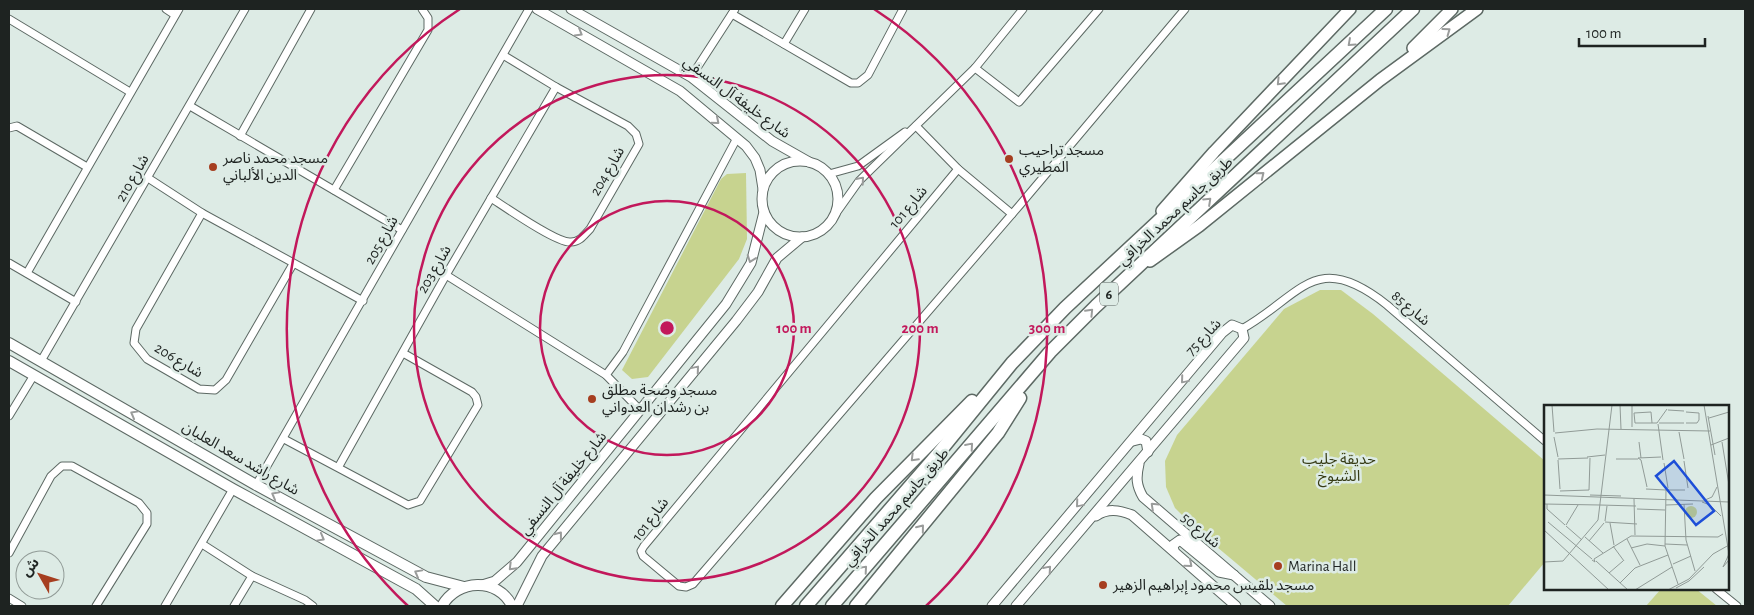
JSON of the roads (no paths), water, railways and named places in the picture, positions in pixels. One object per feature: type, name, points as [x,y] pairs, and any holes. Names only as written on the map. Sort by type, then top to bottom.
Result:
[{"type":"highway","name":"طريق جاسم محمد الخرافي","points":[[806,606],[937,455],[1012,363],[1065,308],[1386,9]]},
{"type":"highway","name":"طريق جاسم محمد الخرافي","points":[[832,606],[1050,352],[1125,279],[1414,9]]},
{"type":"highway","points":[[856,606],[998,433],[1050,352]]},
{"type":"highway","points":[[782,606],[835,543],[909,463],[1012,363]]},
{"type":"highway","points":[[777,606],[796,590]]},
{"type":"main road","points":[[1296,65],[1344,9]]},
{"type":"main road","points":[[1136,241],[1214,152],[1350,9]]},
{"type":"main road","points":[[1380,80],[1452,9]]},
{"type":"main road","points":[[1125,279],[1200,226],[1380,80],[1477,9]]},
{"type":"main road","name":"شارع راشد سعد العلبان","points":[[9,343],[204,453],[256,485],[426,577],[436,582],[464,586],[482,585]]},
{"type":"main road","name":"شارع راشد سعد العلبان","points":[[9,361],[79,403],[232,489],[416,589],[435,606]]},
{"type":"main road","points":[[79,403],[81,396],[88,388]]},
{"type":"main road","points":[[194,467],[200,467],[204,464],[206,459],[204,453]]},
{"type":"main road","points":[[482,585],[502,594],[512,606]]},
{"type":"main road","points":[[442,606],[454,592],[464,586]]},
{"type":"street","points":[[27,273],[177,12],[166,9]]},
{"type":"street","name":"شارع 210","points":[[41,361],[245,9]]},
{"type":"street","points":[[240,136],[311,9]]},
{"type":"street","points":[[334,190],[428,30],[428,18],[422,9]]},
{"type":"street","name":"شارع 205","points":[[256,485],[529,9]]},
{"type":"street","name":"شارع خليفة آل النسفي","points":[[537,9],[680,92],[736,138],[755,158],[760,170],[763,189]]},
{"type":"street","name":"شارع خليفة آل النسفي","points":[[572,9],[691,77],[772,141],[809,162]]},
{"type":"street","points":[[784,44],[805,9]]},
{"type":"street","points":[[691,77],[734,11],[845,81],[858,83],[868,75],[903,9]]},
{"type":"street","points":[[832,219],[838,204],[837,188],[829,174],[820,166],[809,162],[797,161],[786,163],[768,178],[763,189],[762,201],[764,212],[770,223],[779,231],[790,236],[802,237],[814,234],[824,228],[832,219],[859,181],[974,68],[1023,9]]},
{"type":"street","points":[[974,68],[1019,102],[1099,9]]},
{"type":"street","name":"شارع 101","points":[[958,169],[644,546],[641,551],[643,556],[679,586],[686,587],[693,584],[1012,214],[1185,9]]},
{"type":"street","points":[[9,19],[130,92]]},
{"type":"street","points":[[632,64],[640,61],[643,52],[640,48]]},
{"type":"street","name":"شارع 204","points":[[491,198],[557,238],[570,243],[580,240],[590,229],[639,144],[636,134],[628,126],[556,87],[503,55]]},
{"type":"street","name":"شارع 203","points":[[339,466],[446,275],[556,87]]},
{"type":"street","points":[[190,106],[402,230]]},
{"type":"street","points":[[9,128],[17,126],[87,167]]},
{"type":"street","points":[[916,126],[958,169],[1012,214]]},
{"type":"street","points":[[829,174],[858,166],[890,141],[916,126]]},
{"type":"street","points":[[606,374],[623,352],[736,138]]},
{"type":"street","points":[[148,178],[202,213],[363,301]]},
{"type":"street","name":"شارع خليفة آل النسفي","points":[[482,585],[495,581],[517,562],[575,488],[726,304],[751,263],[764,212]]},
{"type":"street","name":"شارع 206","points":[[202,213],[136,329],[134,343],[147,359],[199,389],[215,390],[226,380],[293,264]]},
{"type":"street","name":"شارع خليفة آل النسفي","points":[[516,606],[542,556],[736,321],[758,292],[777,258],[802,237]]},
{"type":"street","points":[[9,263],[76,302]]},
{"type":"street","points":[[446,275],[606,374],[640,410]]},
{"type":"street","name":"شارع 85","points":[[1242,329],[1306,283],[1333,277],[1348,282],[1375,295],[1544,440]]},
{"type":"street","name":"شارع 75","points":[[992,606],[1133,441],[1222,333],[1232,325],[1242,329],[1244,338],[1016,606]]},
{"type":"street","points":[[284,439],[339,466],[408,505],[420,500],[478,405],[476,397],[472,392],[404,353]]},
{"type":"street","points":[[9,416],[34,375]]},
{"type":"street","points":[[1133,441],[1141,439],[1146,441],[1148,452]]},
{"type":"street","name":"شارع 50","points":[[1140,462],[1137,475],[1138,487],[1143,497],[1270,606]]},
{"type":"street","points":[[9,553],[51,476],[62,466],[72,466],[139,503],[147,513],[147,524],[96,606]]},
{"type":"street","points":[[575,488],[578,498],[587,500]]},
{"type":"street","points":[[165,606],[232,489]]},
{"type":"street","points":[[563,503],[572,504],[576,514]]},
{"type":"street","points":[[1092,518],[1103,512],[1113,510],[1128,513],[1140,521],[1236,606]]},
{"type":"street","points":[[1174,551],[1173,545],[1180,540],[1219,572],[1234,575]]},
{"type":"street","points":[[202,544],[252,576],[305,600],[313,606]]},
{"type":"street","points":[[234,606],[252,576]]},
{"type":"street","points":[[1717,590],[1737,606]]},
{"type":"street","points":[[9,598],[22,606]]},
{"type":"place","name":"مسجد تراحيب المطيري","points":[[1009,159]]},
{"type":"place","name":"مسجد محمد ناصر الدين الألباني","points":[[213,167]]},
{"type":"place","name":"مسجد وضحة مطلق بن رشدان العدواني","points":[[592,399]]},
{"type":"place","name":"Marina Hall","points":[[1278,566]]},
{"type":"place","name":"مسجد بلقيس محمود إبراهيم الزهير","points":[[1103,585]]},
{"type":"park label","name":"حديقة جليب الشيوخ","points":[[1339,468]]}]
